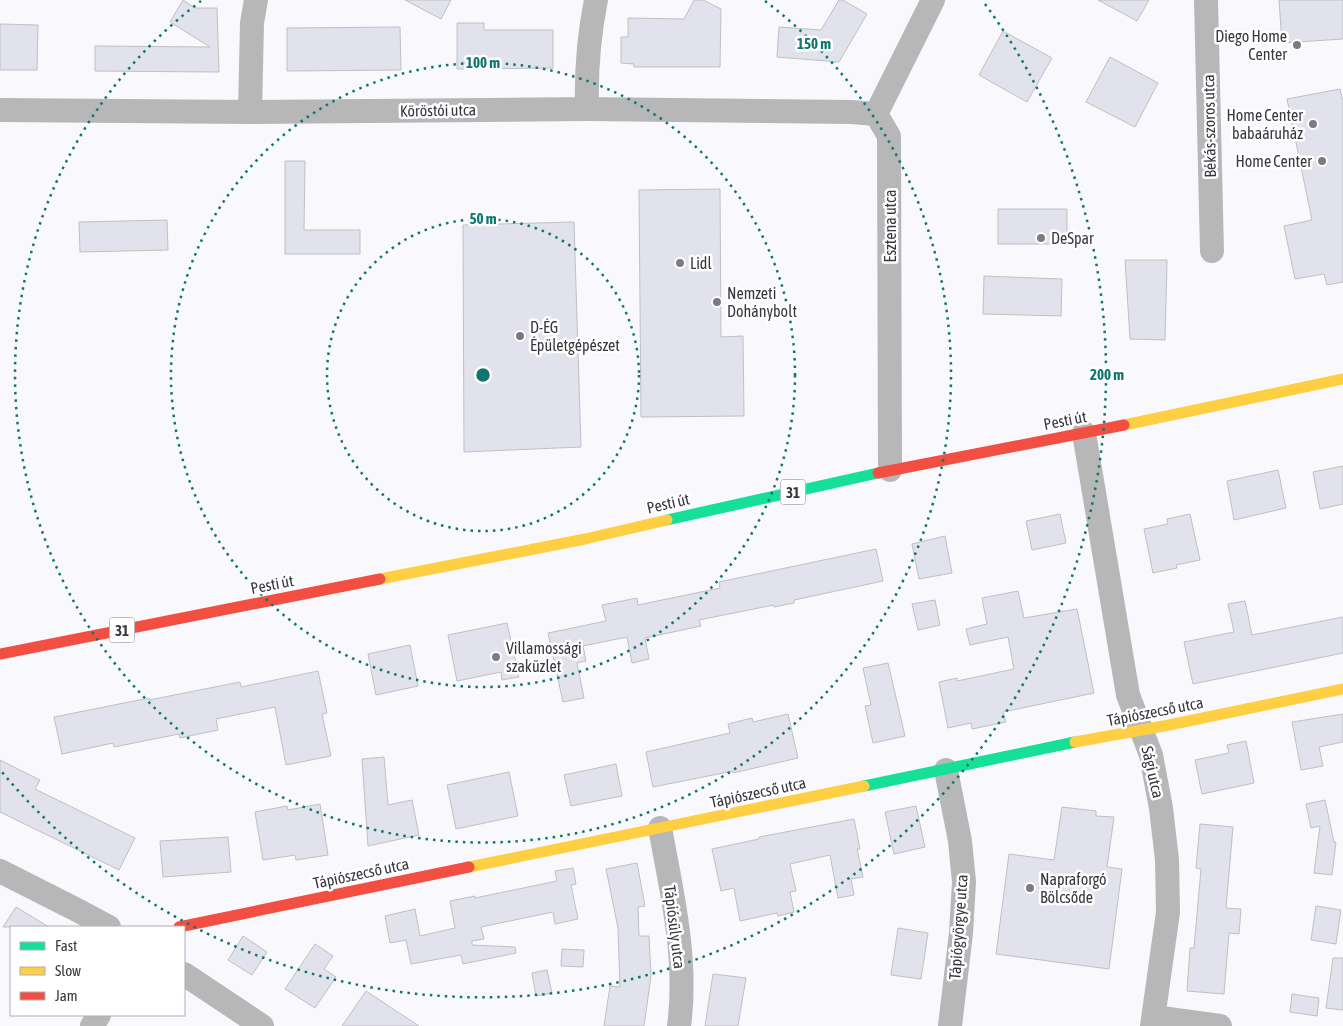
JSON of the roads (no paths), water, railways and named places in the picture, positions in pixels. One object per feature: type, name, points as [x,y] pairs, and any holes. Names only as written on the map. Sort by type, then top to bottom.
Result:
[{"type":"main road","name":"Pesti út","points":[[0,654],[585,539],[890,470],[1084,433],[1343,379]]},
{"type":"main road","name":"Tápiószecső utca","points":[[184,926],[1116,734],[1343,690]]},
{"type":"street","points":[[250,112],[252,23],[256,0]]},
{"type":"street","points":[[586,109],[591,22],[596,0]]},
{"type":"street","points":[[876,114],[934,0]]},
{"type":"street","name":"Békás-szoros utca","points":[[1206,0],[1212,251]]},
{"type":"street","name":"Köröstói utca","points":[[0,110],[250,112],[586,109],[851,112],[876,114]]},
{"type":"street","name":"Esztena utca","points":[[876,114],[889,136],[890,470]]},
{"type":"street","name":"Sági utca","points":[[1084,433],[1128,695],[1153,764],[1162,808],[1167,860],[1168,912],[1153,1022]]},
{"type":"street","name":"Tápiógyörgye utca","points":[[946,770],[960,841],[964,882],[961,934],[950,1026]]},
{"type":"street","name":"Tápiósüly utca","points":[[660,828],[674,906],[680,953],[682,1002],[679,1026]]},
{"type":"street","points":[[0,871],[107,926]]},
{"type":"street","points":[[185,975],[262,1026]]},
{"type":"street","points":[[1153,1022],[1220,1026]]},
{"type":"place","name":"Diego Home Center","points":[[1297,45]]},
{"type":"place","name":"Home Center babaáruház","points":[[1313,124]]},
{"type":"place","name":"Home Center","points":[[1322,161]]},
{"type":"place","name":"DeSpar","points":[[1041,238]]},
{"type":"place","name":"Lidl","points":[[680,263]]},
{"type":"place","name":"Nemzeti Dohánybolt","points":[[717,302]]},
{"type":"place","name":"D-ÉG Épületgépészet","points":[[520,336]]},
{"type":"place","name":"Villamossági szaküzlet","points":[[496,657]]},
{"type":"place","name":"Napraforgó Bölcsőde","points":[[1030,888]]}]
